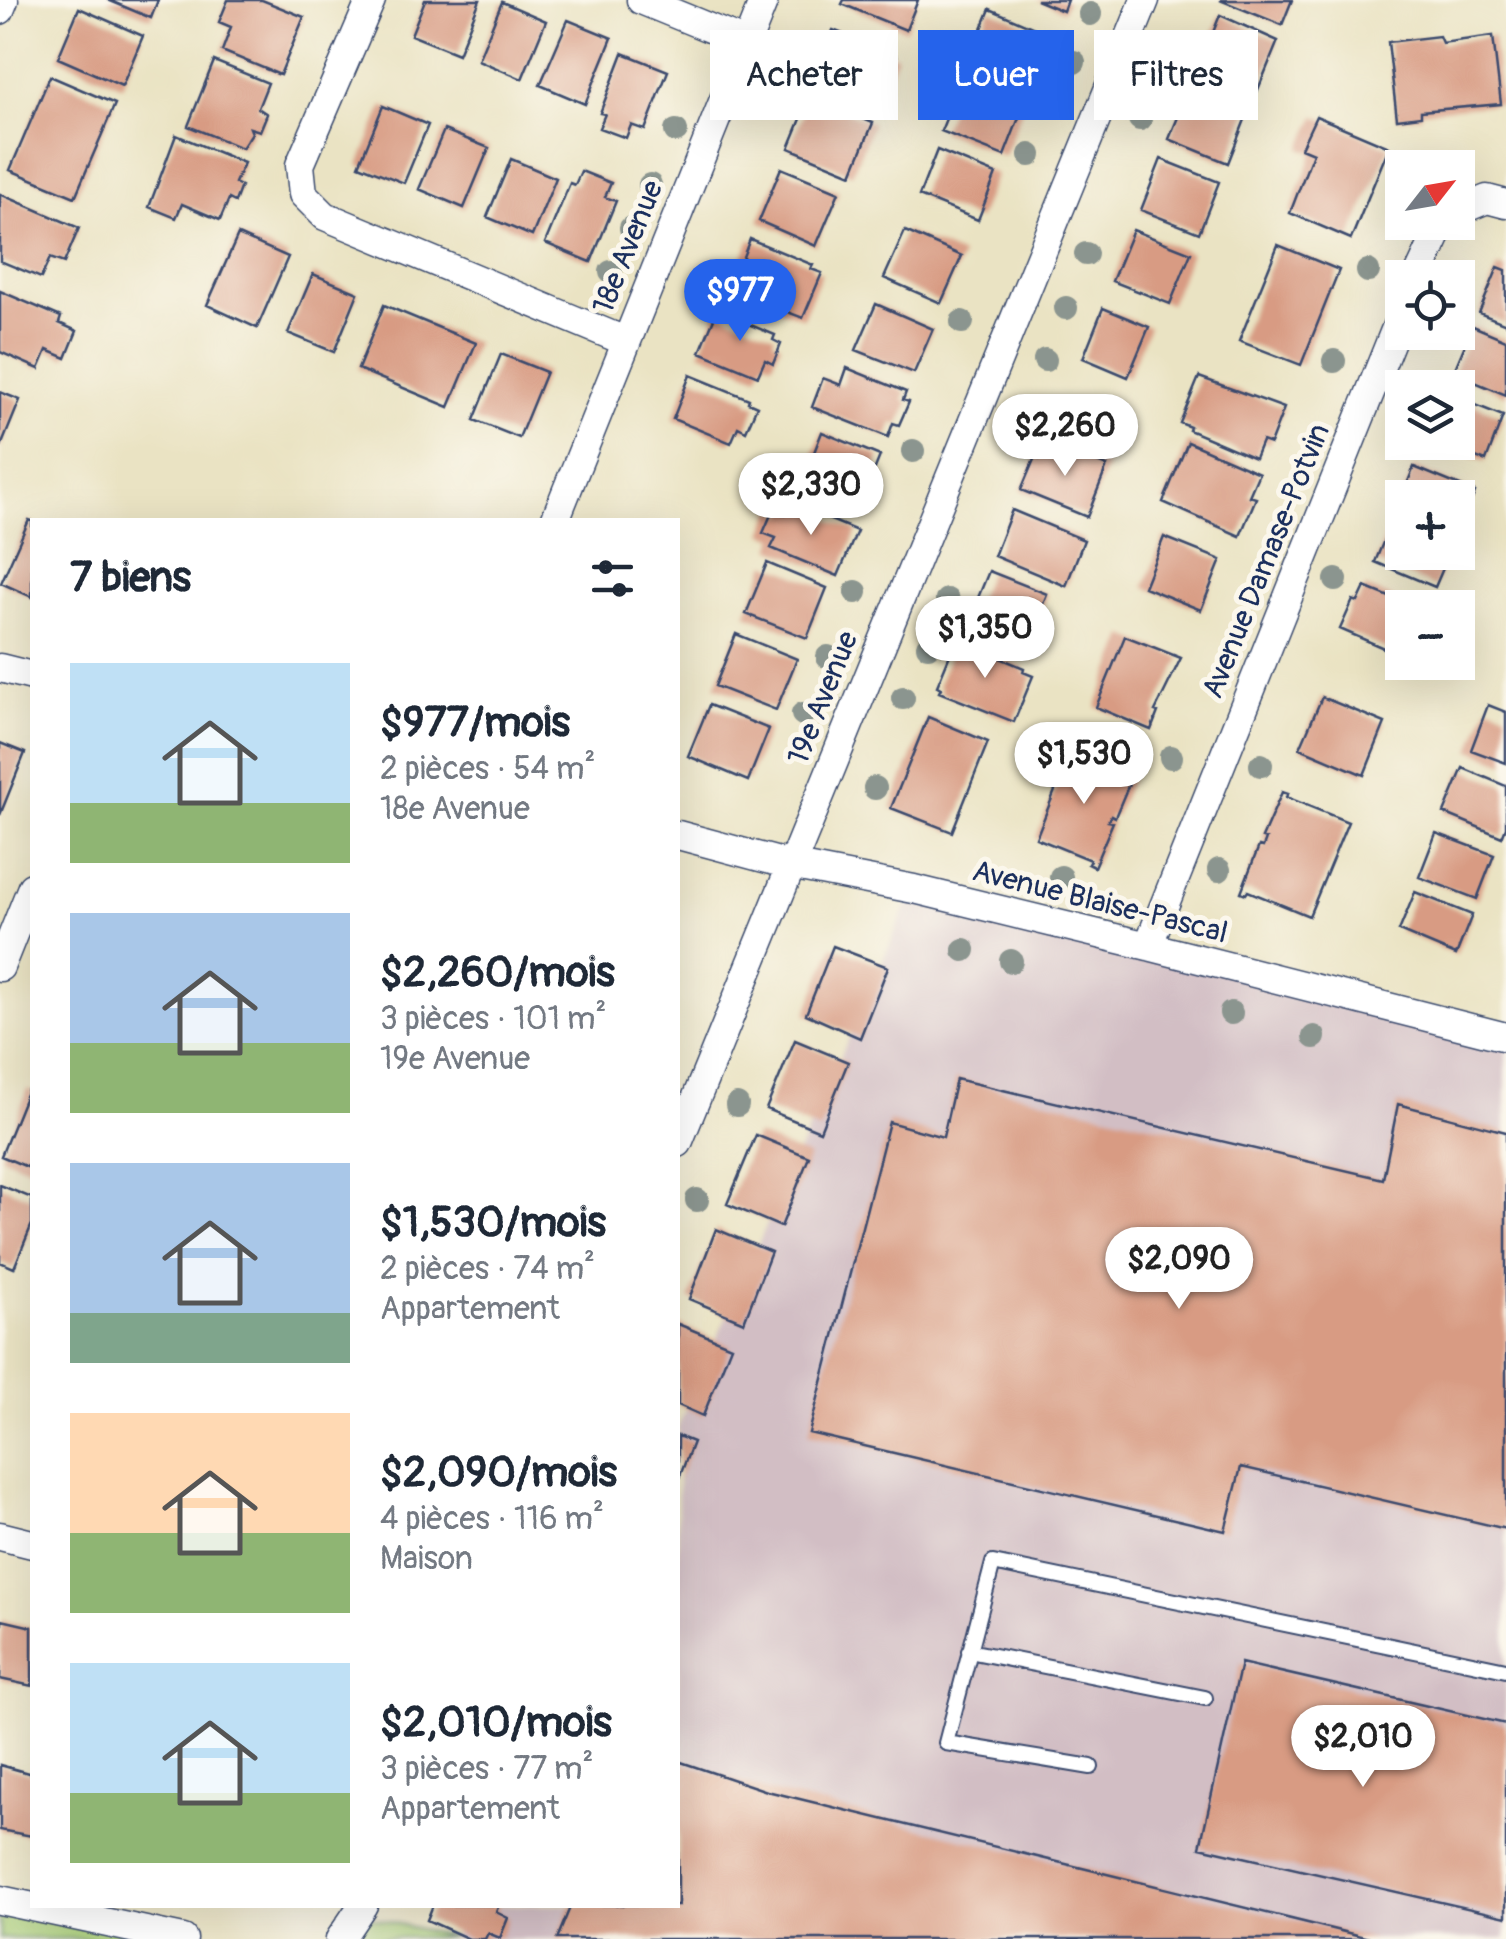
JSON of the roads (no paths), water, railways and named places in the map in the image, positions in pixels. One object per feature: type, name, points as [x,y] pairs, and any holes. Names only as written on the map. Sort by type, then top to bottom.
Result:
[{"type":"street","points":[[0,10],[4,0]]},
{"type":"street","points":[[371,0],[300,165],[303,194],[325,216],[626,341]]},
{"type":"street","points":[[641,0],[714,30]]},
{"type":"street","name":"18e Avenue","points":[[751,30],[764,0]]},
{"type":"street","name":"19e Avenue","points":[[680,1138],[1145,0]]},
{"type":"street","name":"18e Avenue","points":[[555,518],[715,120]]},
{"type":"street","points":[[1475,204],[1487,199],[1506,204]]},
{"type":"street","name":"Avenue Damase-Potvin","points":[[1148,946],[1387,350]]},
{"type":"street","points":[[0,668],[30,676]]},
{"type":"street","name":"Avenue Blaise-Pascal","points":[[680,836],[790,865],[914,890],[1504,1031]]},
{"type":"street","points":[[0,967],[30,892]]},
{"type":"street","points":[[0,1536],[30,1544]]},
{"type":"street","points":[[0,1900],[30,1906]]},
{"type":"street","points":[[38,1908],[183,1939]]},
{"type":"street","points":[[340,1939],[360,1908]]},
{"type":"lane","points":[[1092,1768],[946,1742],[993,1564],[1506,1670]]},
{"type":"lane","points":[[969,1651],[1205,1698]]}]
